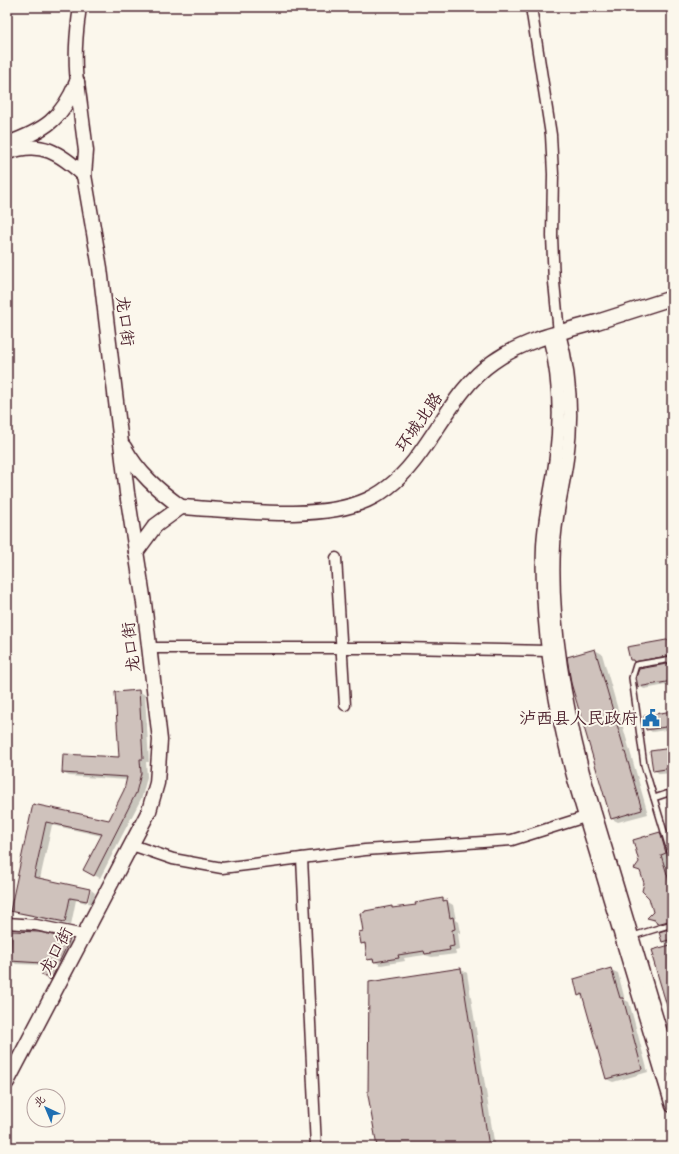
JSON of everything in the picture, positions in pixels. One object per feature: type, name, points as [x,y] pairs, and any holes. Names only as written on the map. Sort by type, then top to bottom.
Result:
[{"type":"main road","points":[[7,144],[42,130],[52,121],[69,100],[77,82]]},
{"type":"main road","name":"龙口街","points":[[7,1082],[149,811],[158,783],[160,768],[160,740],[150,648],[127,493],[100,268],[84,175],[86,151],[77,82]]},
{"type":"main road","points":[[7,152],[26,147],[42,148],[60,155],[84,175]]},
{"type":"main road","name":"环城北路","points":[[181,507],[277,513],[336,510],[367,500],[386,489],[410,467],[465,389],[483,370],[514,349],[554,334],[672,298]]},
{"type":"main road","points":[[122,444],[142,474],[159,491],[181,507],[155,526],[136,552]]},
{"type":"street","points":[[77,82],[74,60],[80,7]]},
{"type":"street","points":[[531,7],[551,135],[554,334],[559,404],[556,456],[546,509],[543,547],[544,596],[548,651],[566,751],[672,1106]]},
{"type":"street","points":[[554,334],[568,382],[570,424],[567,457],[557,510],[554,547],[559,650],[577,749],[672,1069]]},
{"type":"street","points":[[336,558],[345,705]]},
{"type":"street","points":[[150,648],[342,648],[548,651]]},
{"type":"street","points":[[132,845],[173,859],[222,868],[365,850],[512,840],[585,817]]},
{"type":"street","points":[[302,858],[316,1147]]},
{"type":"street","points":[[7,923],[36,925],[84,935]]},
{"type":"lane","points":[[672,659],[636,664],[633,674],[644,765],[672,858]]},
{"type":"lane","points":[[654,798],[672,792]]},
{"type":"lane","points":[[632,936],[672,924]]},
{"type":"building","points":[[672,639],[672,655],[634,662],[633,660],[630,660],[627,647]]},
{"type":"building","points":[[595,649],[642,810],[611,819],[571,683],[567,657]]},
{"type":"building","points":[[672,663],[672,681],[638,687],[636,677],[639,669]]},
{"type":"building","points":[[139,690],[143,759],[140,759],[141,773],[136,793],[94,876],[83,870],[102,834],[46,822],[34,877],[90,889],[87,901],[70,898],[65,922],[10,911],[33,804],[109,820],[124,790],[127,777],[62,773],[63,754],[119,757],[115,692]]},
{"type":"building","points":[[672,711],[672,726],[646,730],[644,716]]},
{"type":"building","points":[[672,748],[672,768],[653,771],[650,751]]},
{"type":"building","points":[[660,832],[666,853],[661,855],[672,890],[672,920],[657,924],[655,920],[647,918],[653,912],[649,898],[642,891],[644,883],[640,871],[634,869],[639,862],[633,840]]},
{"type":"building","points":[[443,898],[443,901],[447,900],[450,918],[453,917],[455,929],[452,930],[454,946],[449,947],[450,950],[425,954],[424,951],[398,955],[399,958],[374,962],[373,959],[367,960],[365,943],[361,944],[359,932],[363,931],[360,913],[392,906],[392,908],[416,905],[415,903]]},
{"type":"building","points":[[672,928],[672,939],[662,942],[659,932]]},
{"type":"building","points":[[12,931],[39,932],[70,939],[51,980],[42,975],[42,963],[10,961]]},
{"type":"building","points":[[670,945],[672,952],[672,1015],[670,1016],[652,956],[654,956],[652,950]]},
{"type":"building","points":[[461,968],[489,1147],[377,1147],[368,1095],[369,982]]},
{"type":"building","points":[[611,968],[620,998],[623,998],[642,1069],[606,1079],[582,994],[578,996],[574,979]]},
{"type":"place","name":"泸西县人民政府","points":[[651,718]]}]
